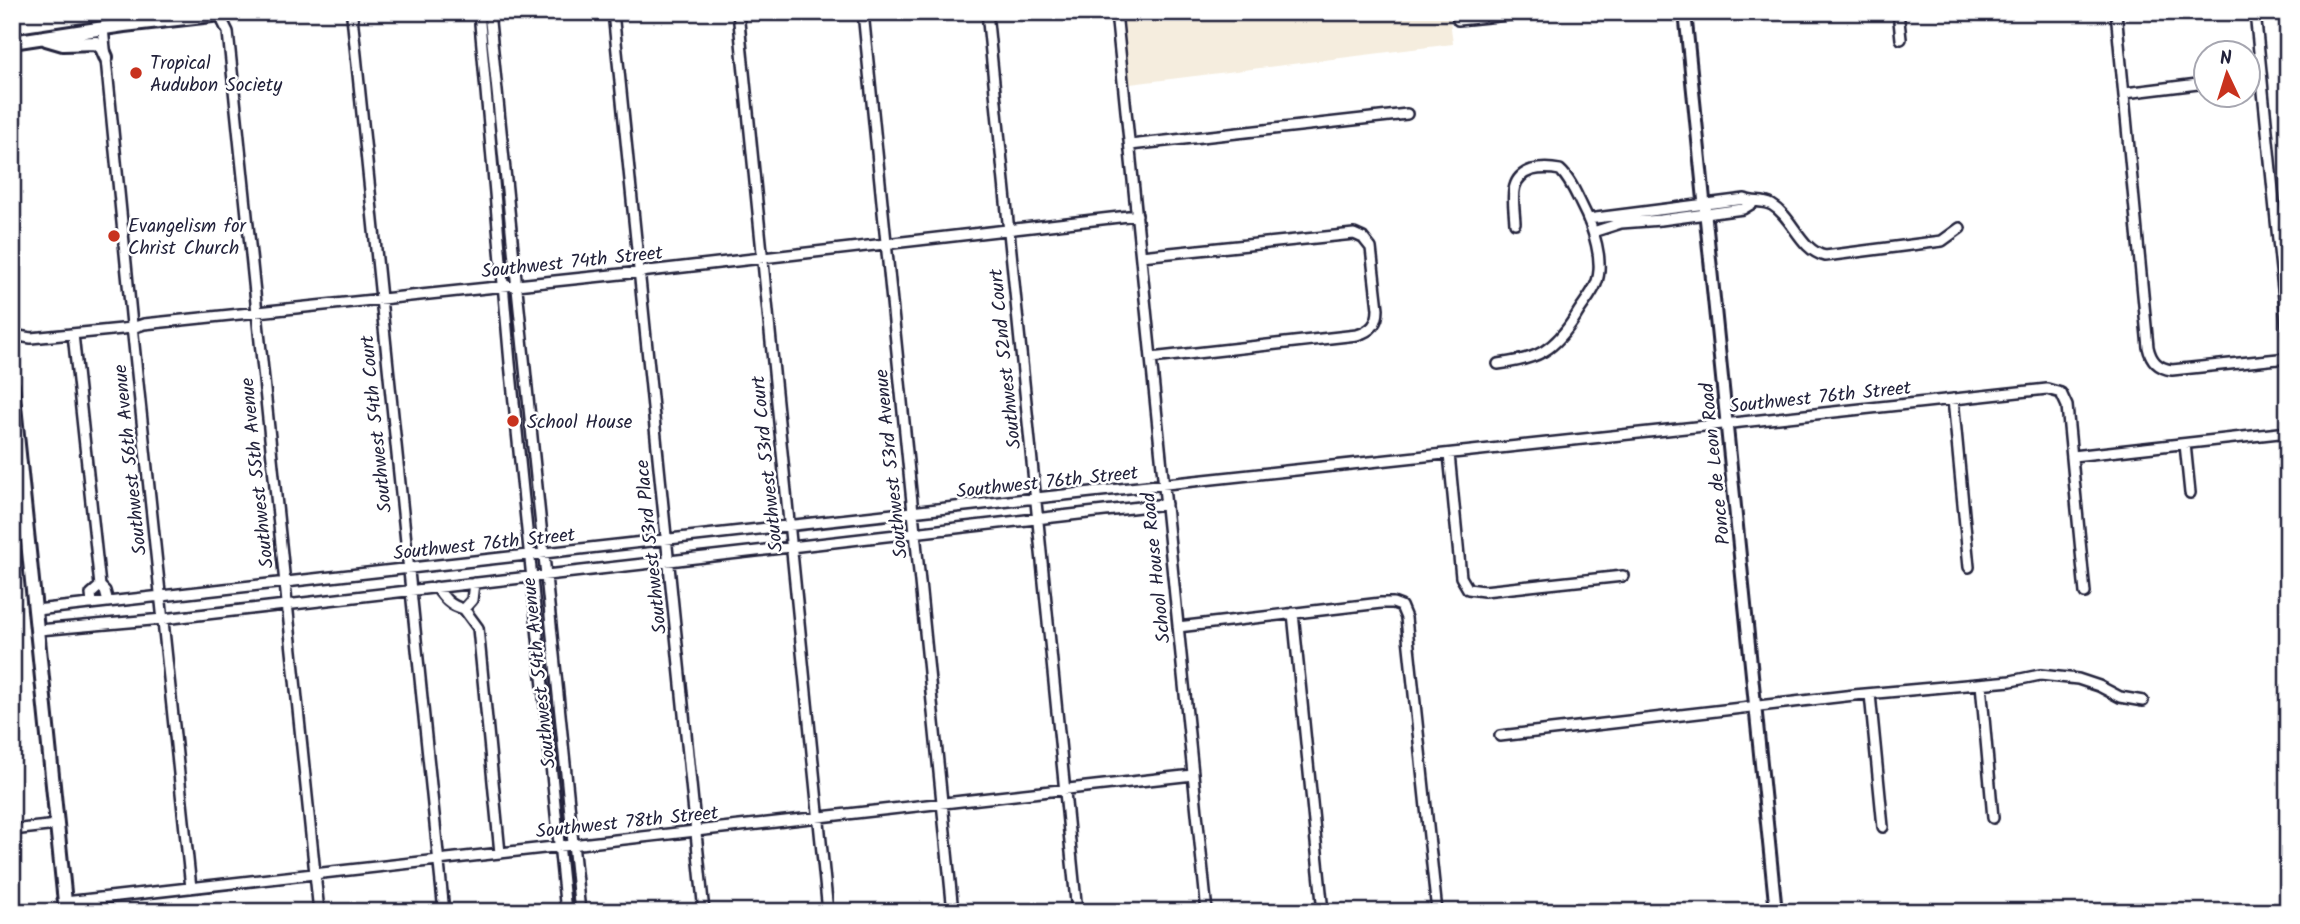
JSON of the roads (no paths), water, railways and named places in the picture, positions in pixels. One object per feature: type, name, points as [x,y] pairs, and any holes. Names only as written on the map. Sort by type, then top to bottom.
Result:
[{"type":"main road","points":[[12,41],[239,12]]},
{"type":"main road","points":[[43,38],[63,44],[96,43],[106,57]]},
{"type":"main road","points":[[12,386],[66,907]]},
{"type":"street","name":"Southwest 54th Avenue","points":[[479,12],[503,286],[566,912]]},
{"type":"street","name":"Southwest 54th Avenue","points":[[489,12],[580,912]]},
{"type":"street","name":"Southwest 53rd Place","points":[[613,12],[704,912]]},
{"type":"street","name":"Southwest 53rd Court","points":[[738,12],[828,912]]},
{"type":"street","name":"Southwest 53rd Avenue","points":[[863,12],[953,912]]},
{"type":"street","name":"Southwest 52nd Court","points":[[987,12],[1077,912]]},
{"type":"street","name":"School House Road","points":[[1116,12],[1207,912]]},
{"type":"street","points":[[1457,16],[1538,12]]},
{"type":"street","name":"Ponce de Leon Road","points":[[1685,12],[1776,912]]},
{"type":"street","points":[[1898,12],[1901,39]]},
{"type":"street","points":[[2116,12],[2148,347],[2155,364],[2172,370],[2288,358]]},
{"type":"street","points":[[2255,12],[2257,38]]},
{"type":"street","name":"Southwest 54th Court","points":[[351,13],[444,912]]},
{"type":"street","name":"Southwest 55th Avenue","points":[[227,14],[233,21],[228,30],[319,912]]},
{"type":"street","name":"Southwest 56th Avenue","points":[[103,28],[191,888]]},
{"type":"street","points":[[2124,93],[2192,85]]},
{"type":"street","points":[[2262,85],[2286,296],[2288,339]]},
{"type":"street","points":[[1130,145],[1408,114]]},
{"type":"street","points":[[1498,364],[1528,359],[1546,351],[1563,336],[1595,288],[1599,275],[1593,232],[1562,172],[1536,169],[1524,173],[1516,181],[1513,194],[1515,223]]},
{"type":"street","points":[[1588,219],[1627,218],[1654,221],[1675,219],[1745,200],[1766,203],[1775,207],[1810,248],[1825,256],[1942,241],[1960,228]]},
{"type":"street","points":[[1593,232],[1653,210],[1673,207],[1704,209]]},
{"type":"street","points":[[1673,207],[1675,219]]},
{"type":"street","points":[[1653,210],[1654,221]]},
{"type":"street","name":"Southwest 74th Street","points":[[12,335],[31,338],[132,328],[144,324],[640,272],[1137,215]]},
{"type":"street","points":[[1141,256],[1336,234],[1359,235],[1371,248],[1378,309],[1373,327],[1350,336],[1151,358]]},
{"type":"street","points":[[74,334],[100,586],[105,591],[107,602]]},
{"type":"street","name":"Southwest 76th Street","points":[[36,610],[2047,389],[2061,393],[2067,406],[2073,456]]},
{"type":"street","points":[[1953,399],[1969,567]]},
{"type":"street","points":[[2085,593],[2073,456],[2288,432]]},
{"type":"street","points":[[2185,444],[2190,493]]},
{"type":"street","points":[[1449,454],[1461,577],[1468,589],[1484,591],[1623,576]]},
{"type":"street","name":"Southwest 76th Street","points":[[38,630],[163,619],[1166,504]]},
{"type":"street","points":[[464,609],[472,600],[474,583]]},
{"type":"street","points":[[92,604],[91,594],[100,586]]},
{"type":"street","points":[[436,587],[456,608],[464,609],[478,628],[500,853]]},
{"type":"street","points":[[1178,627],[1381,603],[1392,603],[1401,607],[1406,618],[1437,912]]},
{"type":"street","points":[[1293,613],[1323,912]]},
{"type":"street","points":[[1500,736],[1756,706],[1981,684],[2033,676],[2058,676],[2090,682],[2120,697],[2143,701]]},
{"type":"street","points":[[1981,684],[1993,818]]},
{"type":"street","points":[[1870,694],[1882,827]]},
{"type":"street","name":"Southwest 78th Street","points":[[66,907],[191,888],[1193,775]]},
{"type":"street","points":[[12,830],[57,825]]},
{"type":"place","name":"Tropical Audubon Society","points":[[136,73]]},
{"type":"place","name":"Evangelism for Christ Church","points":[[114,236]]},
{"type":"place","name":"School House","points":[[513,421]]}]
